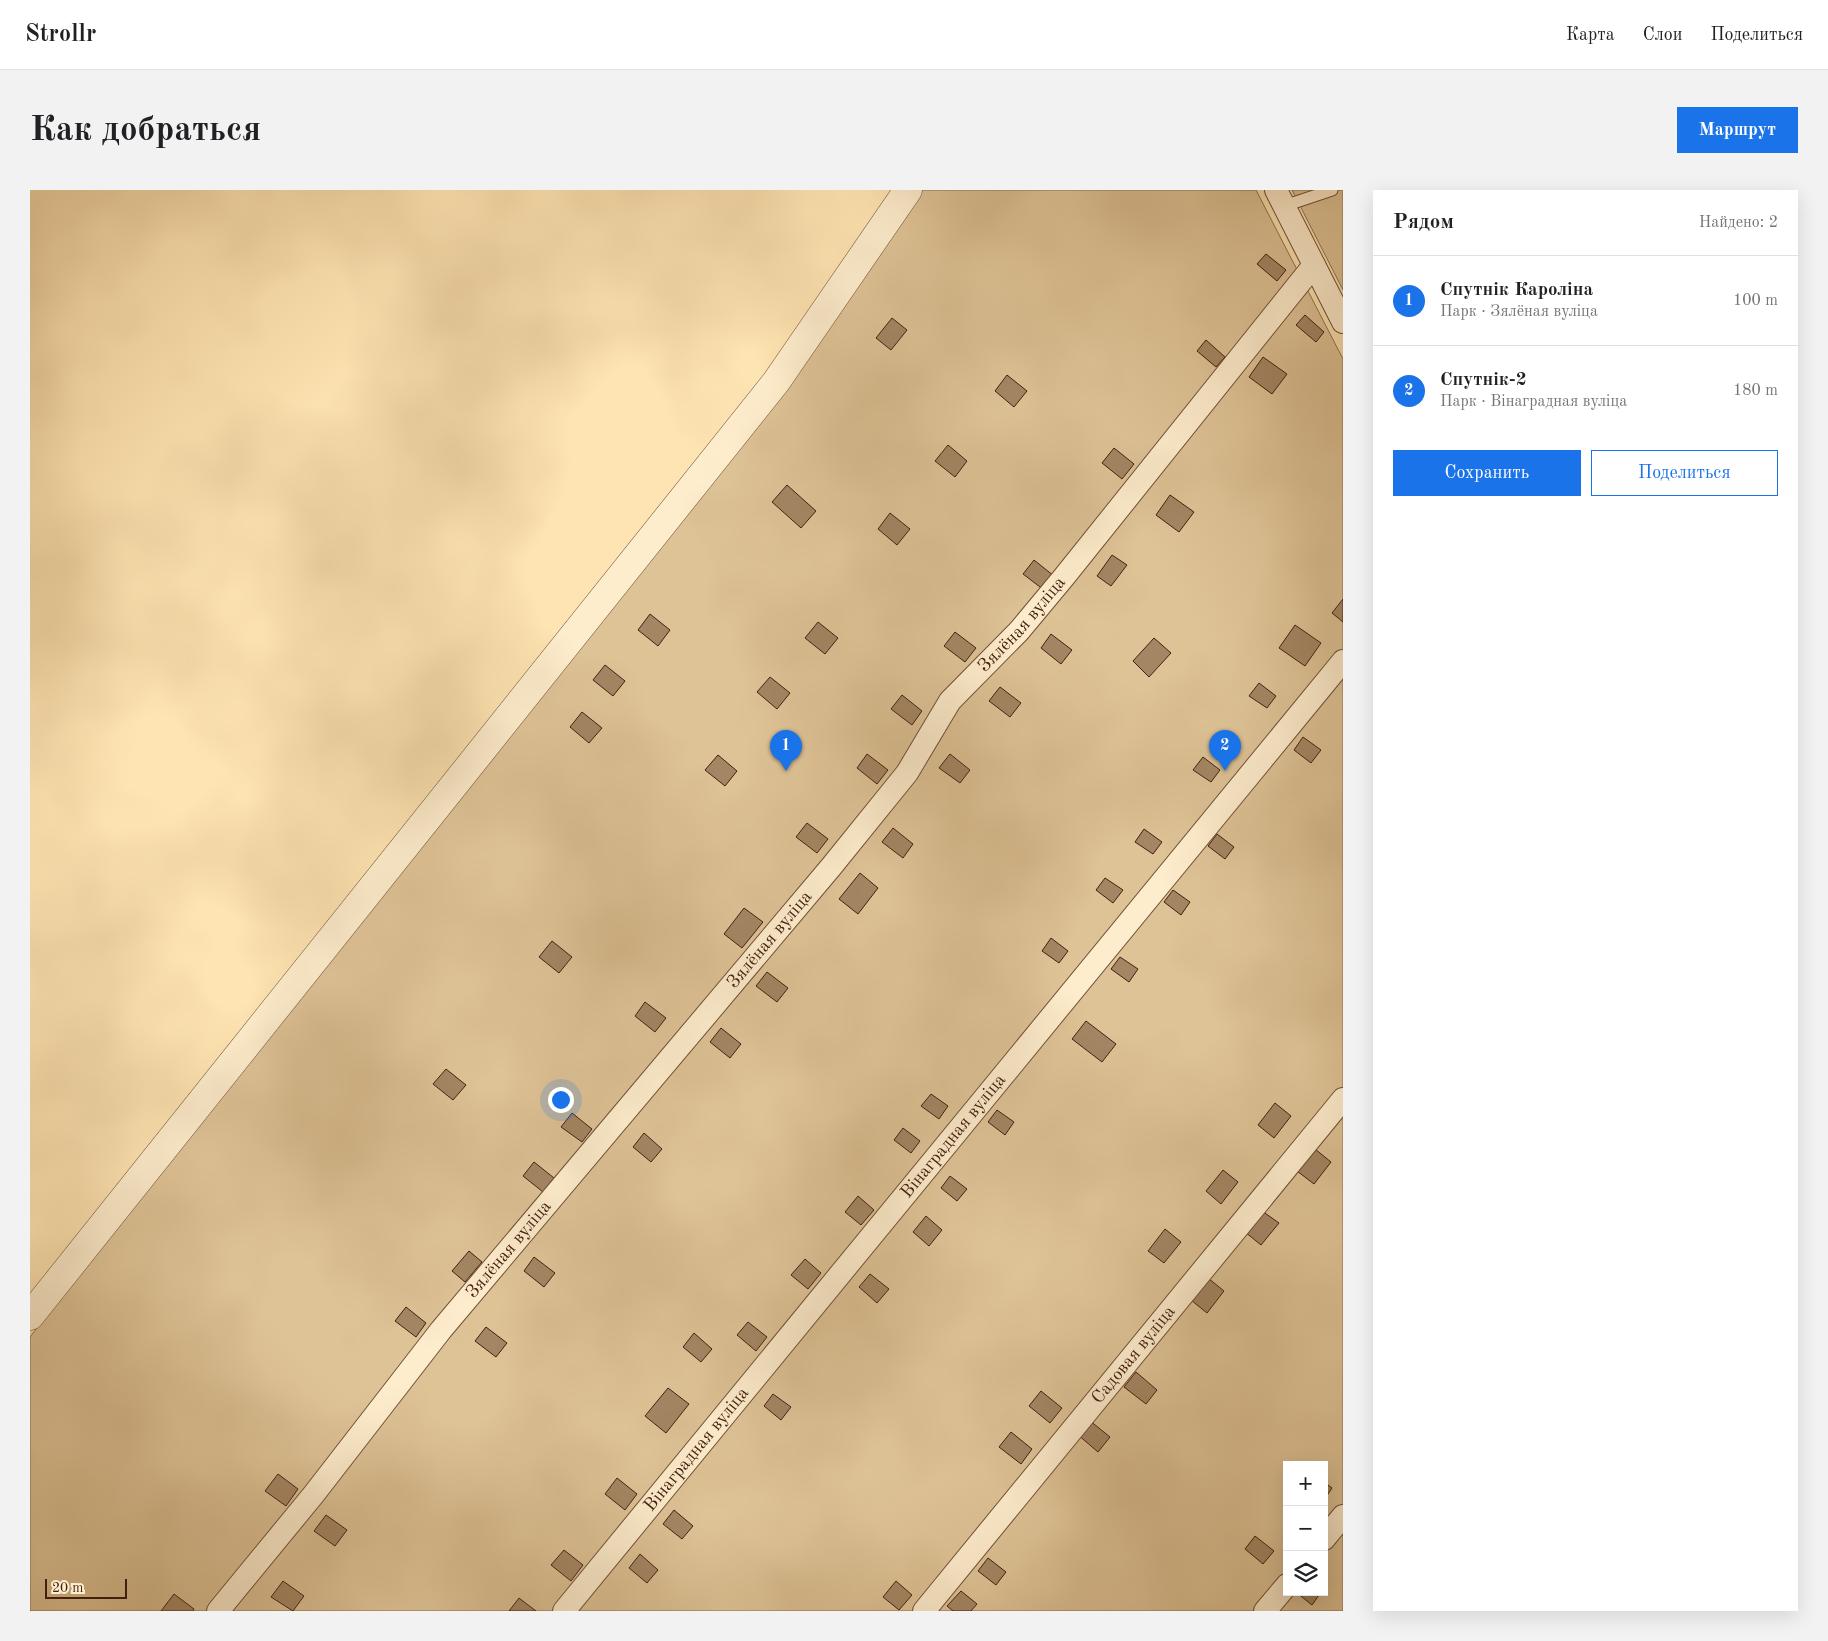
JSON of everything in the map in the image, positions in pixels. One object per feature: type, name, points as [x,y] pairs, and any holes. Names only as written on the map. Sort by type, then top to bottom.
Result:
[{"type":"street","points":[[30,1316],[770,389],[908,190]]},
{"type":"street","points":[[1280,198],[1343,322]]},
{"type":"street","name":"Зялёная вуліца","points":[[218,1611],[314,1494],[441,1330],[901,780],[950,701],[1019,631],[1064,577],[1314,264]]},
{"type":"street","name":"Вінаградная вуліца","points":[[564,1611],[1343,661]]},
{"type":"street","name":"Садовая вуліца","points":[[924,1611],[1343,1099]]},
{"type":"street","points":[[1328,1534],[1343,1516]]},
{"type":"street","points":[[1265,1611],[1283,1589]]},
{"type":"lane","points":[[1280,198],[1332,190]]},
{"type":"shaded area","points":[[911,190],[1256,190],[1343,359],[1343,1611],[30,1611],[30,1337]]},
{"type":"shaded area","points":[[1292,190],[1343,190],[1343,290]]},
{"type":"building","points":[[1266,254],[1286,270],[1277,281],[1257,264]]},
{"type":"building","points":[[1305,315],[1324,332],[1316,342],[1296,325]]},
{"type":"building","points":[[892,318],[907,330],[891,350],[876,338]]},
{"type":"building","points":[[1206,340],[1225,357],[1216,367],[1197,351]]},
{"type":"building","points":[[1263,357],[1287,374],[1272,394],[1249,377]]},
{"type":"building","points":[[1007,375],[1027,391],[1014,407],[995,391]]},
{"type":"building","points":[[948,445],[967,461],[955,477],[935,461]]},
{"type":"building","points":[[1114,448],[1134,464],[1122,479],[1102,463]]},
{"type":"building","points":[[787,485],[816,511],[801,528],[772,502]]},
{"type":"building","points":[[1170,495],[1194,512],[1179,532],[1156,515]]},
{"type":"building","points":[[890,513],[910,529],[897,545],[878,529]]},
{"type":"building","points":[[1112,555],[1127,565],[1111,586],[1097,576]]},
{"type":"building","points":[[1034,560],[1054,576],[1044,590],[1023,574]]},
{"type":"building","points":[[1343,599],[1343,622],[1332,613]]},
{"type":"building","points":[[650,614],[670,630],[658,646],[638,630]]},
{"type":"building","points":[[818,622],[838,638],[825,654],[805,638]]},
{"type":"building","points":[[1295,625],[1321,643],[1305,666],[1279,648]]},
{"type":"building","points":[[955,632],[976,648],[965,662],[944,646]]},
{"type":"building","points":[[1051,634],[1072,650],[1061,664],[1041,648]]},
{"type":"building","points":[[1154,638],[1171,653],[1149,677],[1133,661]]},
{"type":"building","points":[[605,665],[625,681],[613,696],[593,680]]},
{"type":"building","points":[[770,677],[790,693],[777,709],[757,692]]},
{"type":"building","points":[[1259,683],[1276,696],[1267,708],[1249,696]]},
{"type":"building","points":[[1000,687],[1021,703],[1010,717],[989,701]]},
{"type":"building","points":[[902,695],[922,711],[912,725],[891,709]]},
{"type":"building","points":[[582,712],[602,728],[589,743],[570,727]]},
{"type":"building","points":[[1303,737],[1321,750],[1311,763],[1294,750]]},
{"type":"building","points":[[867,754],[888,770],[877,784],[857,768]]},
{"type":"building","points":[[950,754],[970,770],[960,783],[939,768]]},
{"type":"building","points":[[718,755],[737,771],[725,786],[705,770]]},
{"type":"building","points":[[1203,757],[1220,770],[1211,782],[1193,770]]},
{"type":"building","points":[[807,823],[828,839],[817,853],[796,837]]},
{"type":"building","points":[[893,828],[913,844],[903,858],[882,842]]},
{"type":"building","points":[[1144,829],[1162,842],[1153,854],[1135,842]]},
{"type":"building","points":[[1217,834],[1234,847],[1225,859],[1208,846]]},
{"type":"building","points":[[860,873],[878,888],[858,914],[839,899]]},
{"type":"building","points":[[1105,878],[1123,890],[1113,903],[1096,890]]},
{"type":"building","points":[[1173,890],[1190,902],[1181,915],[1164,902]]},
{"type":"building","points":[[744,908],[763,922],[742,948],[724,934]]},
{"type":"building","points":[[1051,938],[1068,951],[1059,963],[1042,951]]},
{"type":"building","points":[[552,941],[572,957],[559,973],[539,957]]},
{"type":"building","points":[[1120,957],[1138,969],[1129,982],[1111,969]]},
{"type":"building","points":[[767,972],[788,988],[777,1002],[756,986]]},
{"type":"building","points":[[645,1002],[666,1018],[655,1032],[635,1016]]},
{"type":"building","points":[[1086,1021],[1116,1044],[1102,1062],[1072,1039]]},
{"type":"building","points":[[721,1028],[741,1044],[730,1058],[710,1042]]},
{"type":"building","points":[[446,1069],[466,1085],[453,1100],[433,1084]]},
{"type":"building","points":[[931,1094],[948,1106],[939,1119],[921,1106]]},
{"type":"building","points":[[1275,1103],[1291,1116],[1274,1138],[1258,1125]]},
{"type":"building","points":[[997,1110],[1014,1122],[1005,1135],[988,1122]]},
{"type":"building","points":[[572,1113],[592,1129],[582,1142],[561,1127]]},
{"type":"building","points":[[903,1128],[920,1141],[911,1153],[894,1140]]},
{"type":"building","points":[[644,1133],[662,1149],[651,1162],[633,1147]]},
{"type":"building","points":[[1315,1149],[1331,1162],[1314,1184],[1297,1171]]},
{"type":"building","points":[[534,1162],[554,1178],[543,1192],[523,1176]]},
{"type":"building","points":[[1223,1170],[1238,1182],[1221,1204],[1206,1191]]},
{"type":"building","points":[[950,1176],[967,1189],[957,1201],[941,1188]]},
{"type":"building","points":[[858,1196],[874,1210],[861,1225],[845,1212]]},
{"type":"building","points":[[1262,1211],[1279,1223],[1261,1245],[1245,1232]]},
{"type":"building","points":[[926,1216],[942,1230],[929,1246],[913,1232]]},
{"type":"building","points":[[1165,1229],[1181,1242],[1164,1263],[1148,1251]]},
{"type":"building","points":[[469,1251],[482,1262],[465,1282],[452,1271]]},
{"type":"building","points":[[534,1257],[555,1273],[544,1287],[524,1271]]},
{"type":"building","points":[[805,1259],[821,1273],[808,1289],[791,1275]]},
{"type":"building","points":[[870,1274],[889,1289],[877,1303],[859,1287]]},
{"type":"building","points":[[1208,1278],[1224,1291],[1207,1313],[1191,1300]]},
{"type":"building","points":[[406,1307],[426,1323],[416,1337],[395,1321]]},
{"type":"building","points":[[748,1322],[767,1337],[756,1351],[737,1335]]},
{"type":"building","points":[[486,1327],[507,1343],[496,1357],[475,1341]]},
{"type":"building","points":[[694,1333],[712,1349],[701,1362],[683,1347]]},
{"type":"building","points":[[1136,1372],[1157,1390],[1146,1404],[1124,1387]]},
{"type":"building","points":[[668,1388],[689,1404],[666,1433],[645,1416]]},
{"type":"building","points":[[1041,1391],[1062,1408],[1050,1423],[1029,1406]]},
{"type":"building","points":[[773,1394],[791,1407],[781,1420],[764,1406]]},
{"type":"building","points":[[1089,1420],[1110,1437],[1098,1452],[1077,1434]]},
{"type":"building","points":[[1011,1432],[1032,1449],[1021,1464],[999,1447]]},
{"type":"building","points":[[278,1474],[298,1489],[286,1506],[265,1491]]},
{"type":"building","points":[[617,1478],[637,1494],[625,1510],[605,1494]]},
{"type":"building","points":[[1328,1485],[1332,1488],[1328,1494]]},
{"type":"building","points":[[674,1510],[693,1526],[682,1539],[663,1524]]},
{"type":"building","points":[[326,1515],[347,1530],[335,1546],[314,1531]]},
{"type":"building","points":[[1255,1536],[1274,1551],[1263,1564],[1245,1549]]},
{"type":"building","points":[[564,1550],[583,1565],[571,1581],[551,1565]]},
{"type":"building","points":[[640,1554],[658,1570],[647,1583],[629,1568]]},
{"type":"building","points":[[988,1558],[1006,1572],[996,1585],[978,1571]]},
{"type":"building","points":[[283,1581],[304,1596],[293,1611],[271,1597]]},
{"type":"building","points":[[896,1581],[912,1595],[899,1610],[883,1597]]},
{"type":"building","points":[[961,1591],[977,1604],[971,1611],[953,1611],[947,1606]]},
{"type":"building","points":[[174,1594],[194,1609],[193,1611],[161,1611]]},
{"type":"building","points":[[1301,1596],[1318,1596],[1312,1605]]},
{"type":"building","points":[[519,1598],[536,1611],[509,1611]]},
{"type":"place","name":"Спутнік Кароліна","points":[[786,771]]},
{"type":"place","name":"Спутнік-2","points":[[1225,771]]}]
